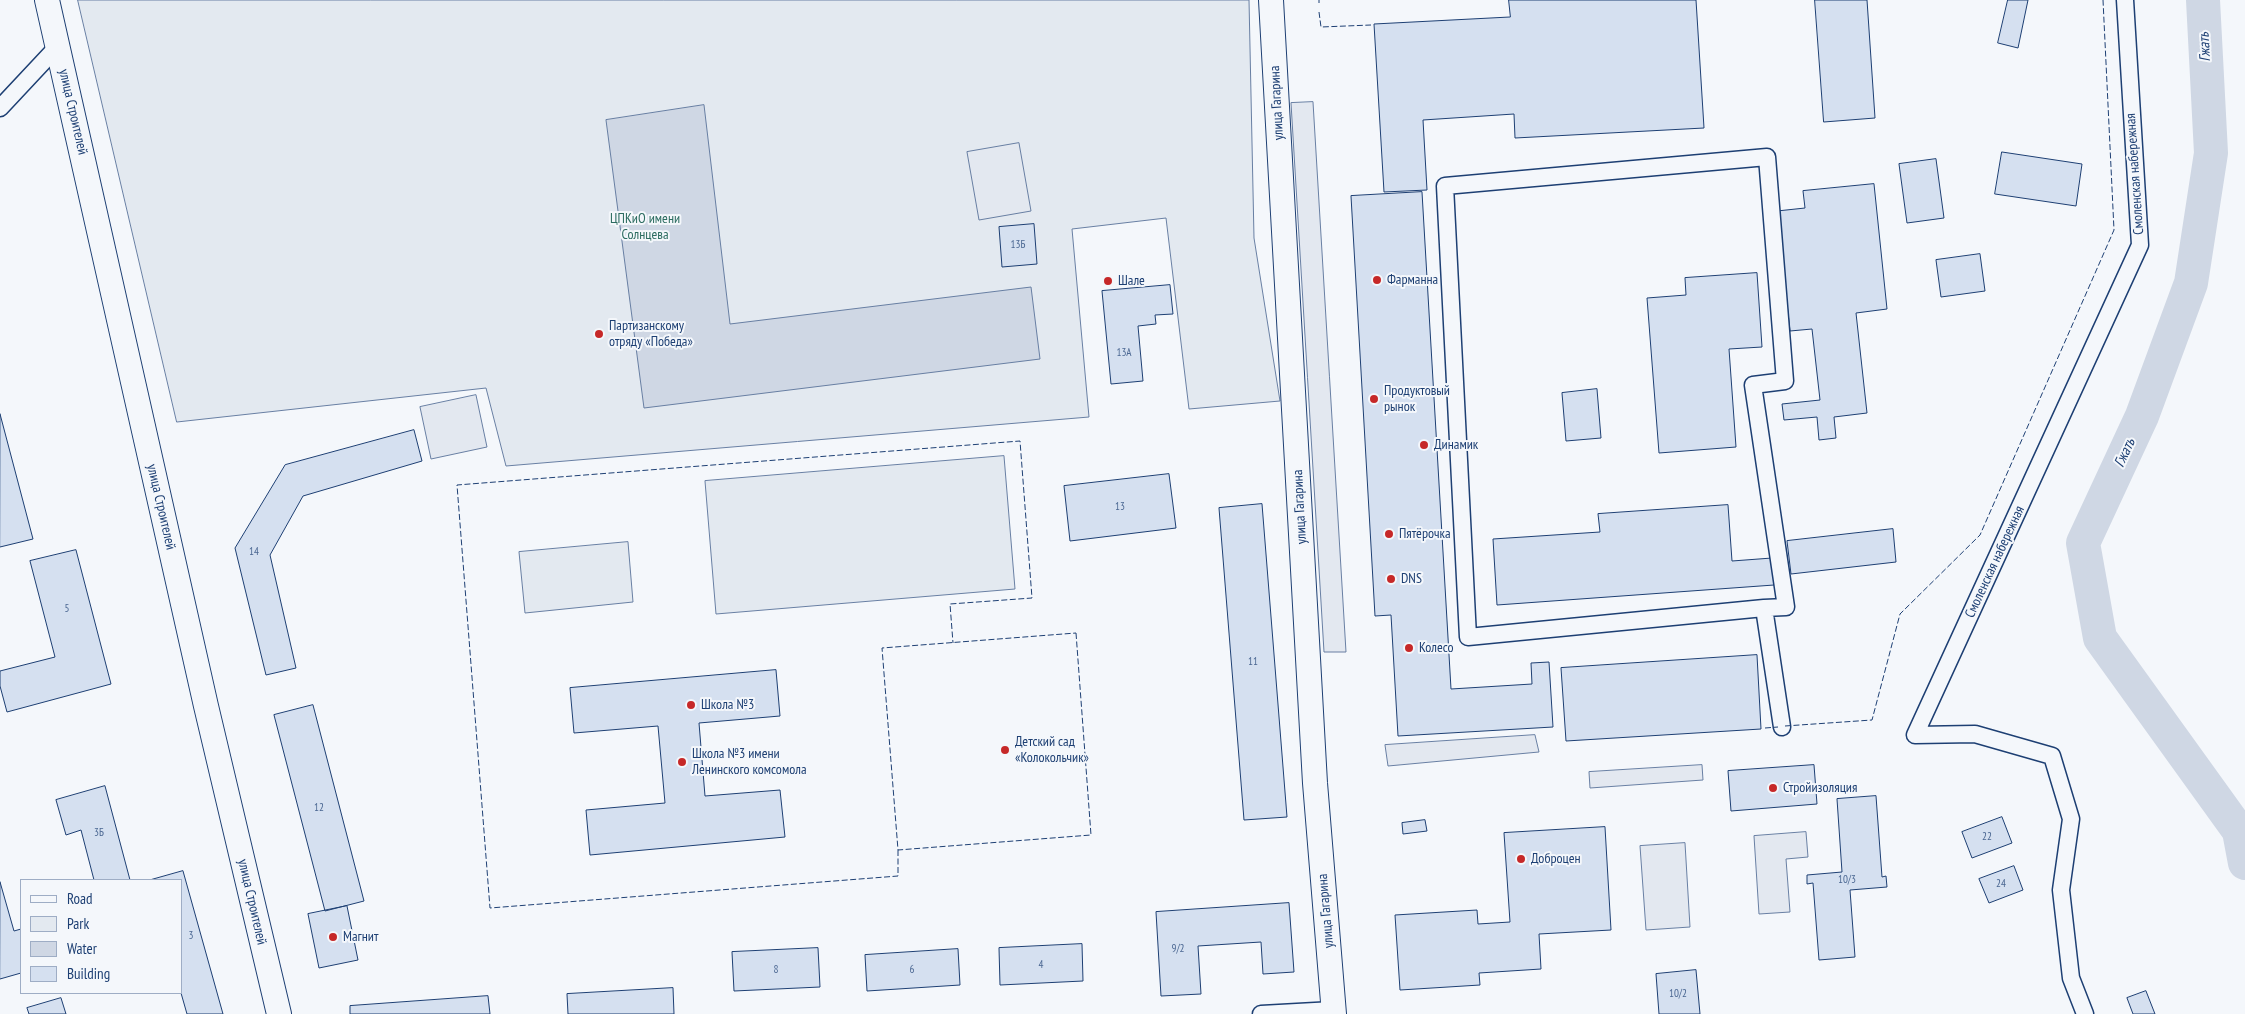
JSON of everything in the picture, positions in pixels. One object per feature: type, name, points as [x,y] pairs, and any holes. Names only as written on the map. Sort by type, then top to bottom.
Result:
[{"type":"main road","name":"улица Строителей","points":[[47,0],[204,696],[279,1014]]},
{"type":"main road","name":"улица Гагарина","points":[[1271,0],[1315,783],[1334,1012]]},
{"type":"street","name":"Смоленская набережная","points":[[2085,1014],[2071,978],[2060,890],[2071,819],[2052,756],[1975,734],[1915,735],[2140,245],[2125,0]]},
{"type":"street","points":[[0,108],[58,46]]},
{"type":"street","points":[[1767,157],[1785,381],[1753,385],[1786,606],[1764,608],[1468,637],[1445,186],[1767,157]]},
{"type":"street","points":[[1764,608],[1782,727]]},
{"type":"street","points":[[1261,1014],[1334,1012]]},
{"type":"green space","name":"ЦПКиО имени Солнцева","points":[[78,0],[1249,0],[1254,238],[1280,401],[1189,409],[1166,218],[1072,229],[1089,417],[506,466],[486,388],[177,422]]},
{"type":"green space","points":[[1004,456],[1015,589],[716,614],[705,481]]},
{"type":"green space","points":[[628,542],[633,602],[525,613],[519,552]]},
{"type":"shaded area","points":[[1313,102],[1346,652],[1324,652],[1291,103]]},
{"type":"shaded area","points":[[1019,143],[1031,211],[979,220],[967,152]]},
{"type":"shaded area","points":[[476,395],[487,447],[431,459],[420,407]]},
{"type":"shaded area","points":[[1535,735],[1539,752],[1388,766],[1385,745]]},
{"type":"shaded area","points":[[1702,765],[1703,780],[1590,788],[1589,772]]},
{"type":"shaded area","points":[[1806,832],[1808,857],[1786,859],[1790,912],[1759,914],[1754,836]]},
{"type":"shaded area","points":[[1685,843],[1690,927],[1646,930],[1640,846]]},
{"type":"water","points":[[704,105],[730,324],[1031,287],[1040,359],[644,408],[606,120]]},
{"type":"building","points":[[1509,0],[1696,0],[1704,128],[1515,138],[1514,114],[1423,120],[1427,190],[1384,192],[1374,24],[1510,17]]},
{"type":"building","points":[[1815,0],[1867,0],[1875,118],[1824,122]]},
{"type":"building","points":[[2008,0],[2028,0],[2018,48],[1998,43]]},
{"type":"building","points":[[2002,152],[2082,164],[2076,206],[1995,194]]},
{"type":"building","points":[[1936,159],[1944,218],[1907,223],[1899,164]]},
{"type":"building","points":[[1874,184],[1887,309],[1856,313],[1867,413],[1834,417],[1836,438],[1819,440],[1817,417],[1784,420],[1782,404],[1820,400],[1812,329],[1790,331],[1777,211],[1805,208],[1803,191]]},
{"type":"building","points":[[1422,192],[1451,689],[1532,684],[1531,663],[1549,662],[1553,727],[1398,736],[1391,615],[1375,616],[1351,196]]},
{"type":"building","points":[[1034,224],[1037,264],[1002,267],[999,227]]},
{"type":"building","points":[[1980,254],[1985,291],[1941,297],[1936,260]]},
{"type":"building","points":[[1757,273],[1762,347],[1729,349],[1736,447],[1659,453],[1647,298],[1686,295],[1685,278]]},
{"type":"building","points":[[1170,285],[1173,314],[1155,315],[1156,324],[1138,326],[1143,381],[1111,384],[1102,291]]},
{"type":"building","points":[[1597,389],[1601,438],[1566,441],[1562,393]]},
{"type":"building","points":[[0,414],[33,539],[0,547]]},
{"type":"building","points":[[414,430],[422,461],[303,496],[270,555],[296,668],[266,675],[235,548],[285,465]]},
{"type":"building","points":[[1169,474],[1176,528],[1070,541],[1064,486]]},
{"type":"building","points":[[1262,504],[1287,817],[1244,820],[1219,508]]},
{"type":"building","points":[[1728,505],[1732,561],[1772,558],[1774,585],[1497,605],[1493,539],[1600,532],[1598,514]]},
{"type":"building","points":[[1893,529],[1896,562],[1791,574],[1787,541]]},
{"type":"building","points":[[76,550],[111,684],[7,712],[0,686],[0,671],[55,657],[30,561]]},
{"type":"building","points":[[1757,655],[1761,729],[1566,741],[1561,668]]},
{"type":"building","name":"Школа №3 имени Ленинского комсомола","points":[[776,670],[780,716],[699,723],[705,796],[780,790],[785,837],[590,855],[586,810],[665,803],[658,726],[574,733],[570,688]]},
{"type":"building","points":[[313,705],[364,901],[325,911],[274,715]]},
{"type":"building","name":"Стройизоляция","points":[[1814,765],[1817,804],[1731,811],[1728,771]]},
{"type":"building","points":[[105,786],[130,879],[94,879],[81,830],[66,835],[56,800]]},
{"type":"building","points":[[1876,796],[1882,877],[1886,876],[1887,887],[1850,890],[1855,957],[1819,960],[1813,883],[1807,884],[1807,875],[1842,872],[1837,799]]},
{"type":"building","points":[[2002,817],[2012,843],[1972,858],[1962,832]]},
{"type":"building","points":[[1425,820],[1427,831],[1403,834],[1402,823]]},
{"type":"building","points":[[1605,827],[1611,930],[1539,934],[1541,969],[1479,973],[1480,985],[1400,990],[1395,915],[1477,910],[1478,924],[1510,922],[1504,833]]},
{"type":"building","points":[[2014,866],[2023,890],[1989,903],[1979,879]]},
{"type":"building","points":[[183,871],[223,1014],[187,1014],[181,994],[182,879],[154,879]]},
{"type":"building","points":[[0,882],[14,931],[20,929],[20,973],[0,979]]},
{"type":"building","points":[[1289,903],[1294,972],[1263,974],[1261,942],[1198,946],[1201,994],[1161,996],[1156,912]]},
{"type":"building","name":"Магнит","points":[[347,906],[358,960],[319,968],[308,914]]},
{"type":"building","points":[[1082,944],[1083,981],[1000,985],[999,948]]},
{"type":"building","points":[[818,948],[820,987],[734,991],[732,952]]},
{"type":"building","points":[[958,949],[960,985],[867,991],[865,955]]},
{"type":"building","points":[[1696,970],[1700,1014],[1659,1014],[1656,974]]},
{"type":"building","points":[[673,988],[674,1014],[568,1014],[567,994]]},
{"type":"building","points":[[2146,991],[2155,1014],[2133,1014],[2127,998]]},
{"type":"building","points":[[488,996],[490,1014],[350,1014],[350,1006]]},
{"type":"building","points":[[61,998],[66,1014],[29,1014],[27,1008]]},
{"type":"waterway","name":"Гжать","points":[[2203,0],[2211,153],[2191,283],[2142,416],[2083,543],[2100,638],[2239,831],[2245,863]]},
{"type":"fence","points":[[1785,726],[1872,720],[1900,614],[1980,535],[2114,230],[2103,0]]},
{"type":"fence","points":[[1319,12],[1321,27],[1371,25]]},
{"type":"fence","points":[[898,850],[898,876],[490,908],[457,485],[1020,441],[1032,598],[950,604],[953,643]]},
{"type":"fence","points":[[1076,633],[1091,835],[898,850],[882,648],[1076,633]]},
{"type":"fence","points":[[1765,728],[1778,727]]},
{"type":"place","name":"Фарманна","points":[[1377,280]]},
{"type":"place","name":"Шале","points":[[1108,281]]},
{"type":"place","name":"Партизанскому отряду «Победа»","points":[[599,334]]},
{"type":"place","name":"Продуктовый рынок","points":[[1374,399]]},
{"type":"place","name":"Динамик","points":[[1424,445]]},
{"type":"place","name":"Пятёрочка","points":[[1389,534]]},
{"type":"place","name":"DNS","points":[[1391,579]]},
{"type":"place","name":"Колесо","points":[[1409,648]]},
{"type":"place","name":"Школа №3","points":[[691,705]]},
{"type":"place","name":"Детский сад «Колокольчик»","points":[[1005,750]]},
{"type":"place","name":"Школа №3 имени Ленинского комсомола","points":[[682,762]]},
{"type":"place","name":"Стройизоляция","points":[[1773,788]]},
{"type":"place","name":"Доброцен","points":[[1521,859]]},
{"type":"place","name":"Магнит","points":[[333,937]]}]
